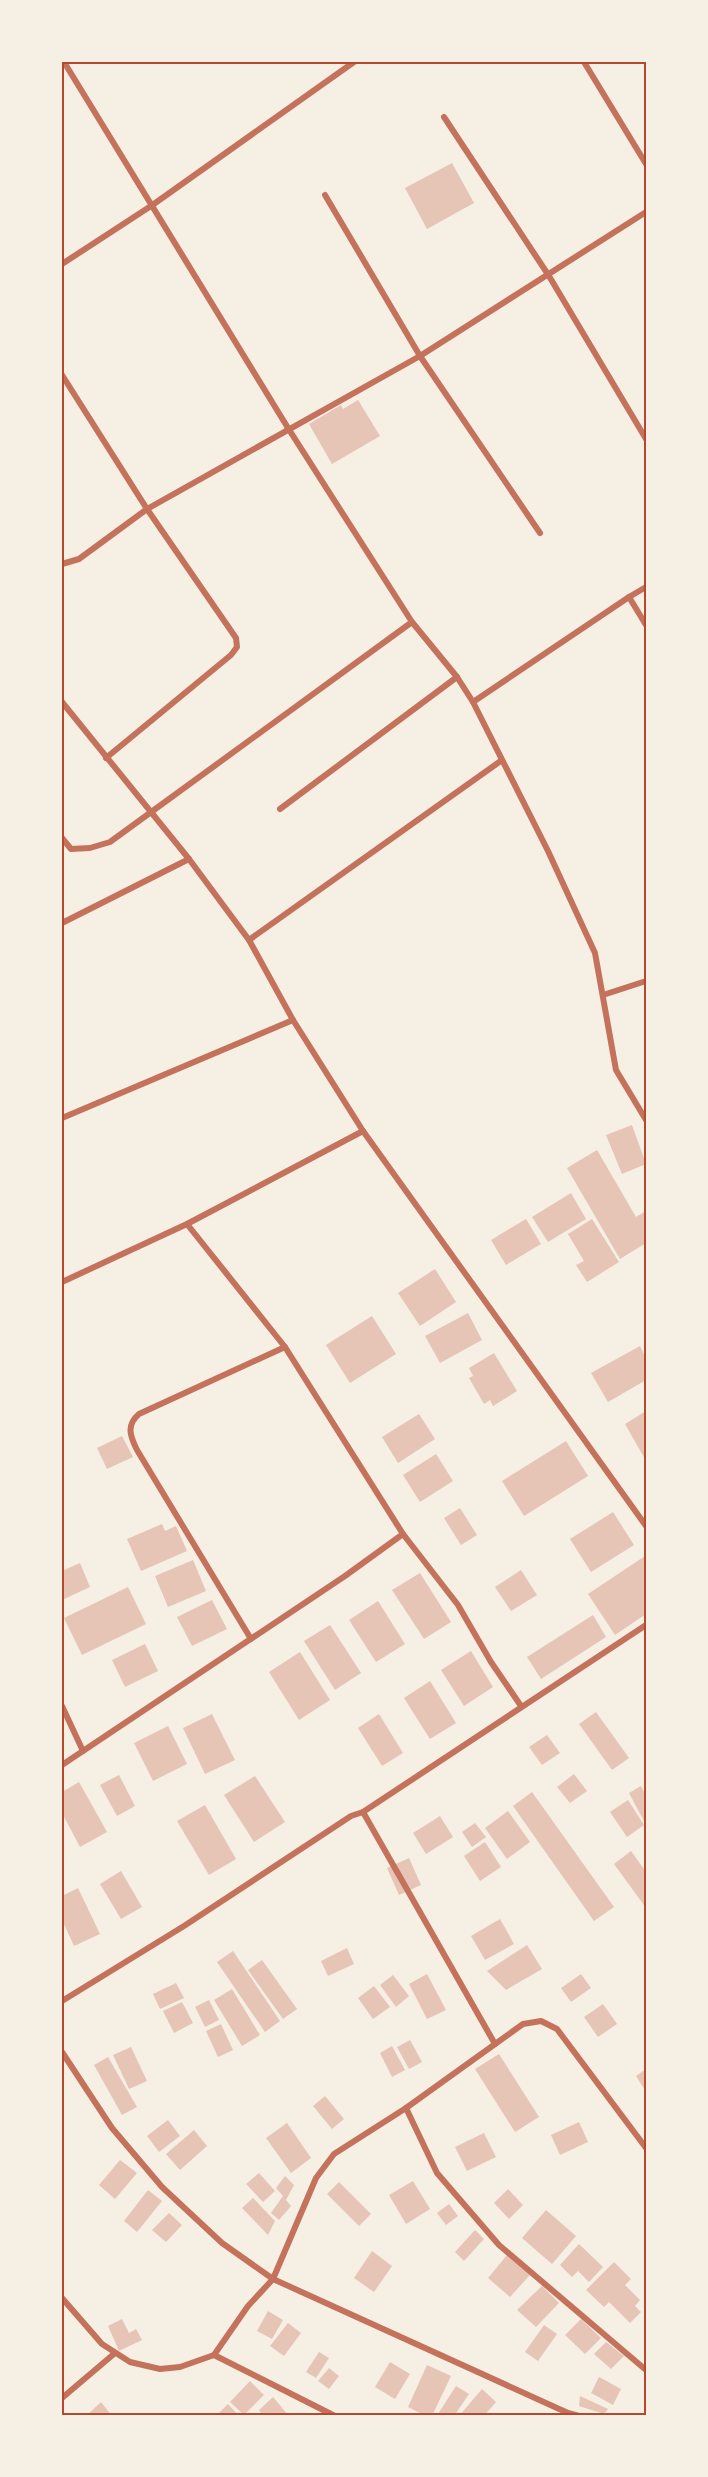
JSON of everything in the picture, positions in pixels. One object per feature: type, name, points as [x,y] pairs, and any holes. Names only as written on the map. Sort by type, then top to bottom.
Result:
[{"type":"street","points":[[64,62],[288,428],[412,622],[457,677],[473,702],[548,851],[595,953],[616,1070],[646,1120]]},
{"type":"street","points":[[62,264],[151,206],[354,62]]},
{"type":"street","points":[[584,62],[646,164]]},
{"type":"street","points":[[444,117],[549,276],[646,439]]},
{"type":"street","points":[[325,195],[420,356],[540,533]]},
{"type":"street","points":[[62,564],[80,559],[147,509],[420,356],[549,276],[646,212]]},
{"type":"street","points":[[62,375],[147,509],[236,638],[237,647],[231,655],[106,758]]},
{"type":"street","points":[[473,702],[646,587]]},
{"type":"street","points":[[629,597],[646,625]]},
{"type":"street","points":[[62,838],[71,849],[90,848],[110,842],[412,622]]},
{"type":"street","points":[[280,809],[457,677]]},
{"type":"street","points":[[62,702],[189,860],[249,940],[293,1020],[363,1131],[646,1526]]},
{"type":"street","points":[[249,940],[502,760]]},
{"type":"street","points":[[62,923],[189,860]]},
{"type":"street","points":[[603,995],[646,981]]},
{"type":"street","points":[[62,1118],[293,1020]]},
{"type":"street","points":[[62,1282],[187,1224],[363,1131]]},
{"type":"street","points":[[187,1224],[285,1347],[404,1534],[458,1605],[491,1662],[521,1706]]},
{"type":"street","points":[[251,1639],[137,1450],[130,1430],[131,1420],[139,1414],[285,1347]]},
{"type":"street","points":[[62,1765],[404,1534]]},
{"type":"street","points":[[62,2001],[184,1926],[351,1816],[363,1812],[521,1706],[645,1628]]},
{"type":"street","points":[[62,1706],[83,1751]]},
{"type":"street","points":[[363,1812],[495,2044]]},
{"type":"street","points":[[62,2298],[102,2344],[130,2362],[160,2369],[180,2367],[214,2355],[248,2306],[273,2279],[316,2178],[334,2154],[406,2108],[523,2024],[541,2021],[557,2029],[646,2148]]},
{"type":"street","points":[[62,2052],[112,2128],[162,2187],[222,2243],[273,2279],[558,2409],[579,2415]]},
{"type":"street","points":[[406,2108],[437,2173],[499,2245],[646,2370]]},
{"type":"street","points":[[62,2398],[115,2354]]},
{"type":"street","points":[[214,2355],[335,2415]]},
{"type":"building","points":[[452,163],[474,203],[427,229],[405,188]]},
{"type":"building","points":[[358,400],[380,436],[332,464],[309,424],[341,405],[343,409]]},
{"type":"building","points":[[632,1125],[646,1164],[622,1174],[606,1135]]},
{"type":"building","points":[[597,1150],[636,1217],[646,1211],[646,1243],[620,1259],[567,1168]]},
{"type":"building","points":[[571,1193],[586,1219],[548,1242],[532,1217]]},
{"type":"building","points":[[526,1219],[541,1244],[506,1265],[491,1240]]},
{"type":"building","points":[[592,1219],[619,1262],[587,1282],[576,1265],[584,1261],[568,1234]]},
{"type":"building","points":[[435,1269],[456,1302],[420,1326],[398,1293]]},
{"type":"building","points":[[468,1313],[482,1340],[440,1363],[425,1336]]},
{"type":"building","points":[[372,1316],[396,1354],[350,1383],[326,1345]]},
{"type":"building","points":[[640,1346],[646,1358],[646,1380],[608,1402],[591,1373]]},
{"type":"building","points":[[494,1353],[517,1391],[493,1406],[490,1400],[484,1404],[469,1378],[473,1376],[469,1368]]},
{"type":"building","points":[[646,1411],[646,1461],[625,1424]]},
{"type":"building","points":[[419,1414],[435,1439],[398,1463],[382,1437]]},
{"type":"building","points":[[122,1436],[133,1457],[107,1469],[97,1448]]},
{"type":"building","points":[[566,1441],[588,1476],[524,1516],[502,1481]]},
{"type":"building","points":[[436,1454],[453,1481],[420,1502],[403,1475]]},
{"type":"building","points":[[460,1508],[477,1535],[461,1545],[444,1518]]},
{"type":"building","points":[[613,1512],[634,1545],[591,1572],[570,1539]]},
{"type":"building","points":[[162,1524],[165,1531],[176,1526],[187,1551],[141,1571],[127,1539]]},
{"type":"building","points":[[645,1556],[646,1614],[615,1635],[588,1594]]},
{"type":"building","points":[[193,1560],[206,1591],[168,1607],[155,1576]]},
{"type":"building","points":[[80,1563],[90,1587],[62,1600],[62,1571]]},
{"type":"building","points":[[521,1570],[537,1595],[511,1611],[495,1587]]},
{"type":"building","points":[[420,1573],[451,1622],[424,1639],[392,1590]]},
{"type":"building","points":[[128,1587],[146,1624],[82,1655],[64,1618]]},
{"type":"building","points":[[212,1600],[227,1629],[192,1646],[177,1617]]},
{"type":"building","points":[[378,1601],[405,1644],[376,1662],[349,1620]]},
{"type":"building","points":[[593,1615],[606,1637],[541,1679],[527,1657]]},
{"type":"building","points":[[330,1625],[361,1673],[335,1690],[304,1641]]},
{"type":"building","points":[[145,1644],[158,1671],[125,1687],[112,1660]]},
{"type":"building","points":[[471,1651],[493,1687],[464,1706],[441,1670]]},
{"type":"building","points":[[300,1652],[330,1700],[299,1720],[269,1672]]},
{"type":"building","points":[[430,1681],[456,1723],[430,1739],[404,1698]]},
{"type":"building","points":[[596,1712],[629,1758],[612,1770],[579,1724]]},
{"type":"building","points":[[212,1714],[235,1760],[205,1774],[183,1728]]},
{"type":"building","points":[[379,1714],[403,1753],[382,1766],[358,1728]]},
{"type":"building","points":[[168,1726],[187,1764],[153,1781],[134,1743]]},
{"type":"building","points":[[547,1735],[560,1753],[542,1765],[529,1747]]},
{"type":"building","points":[[574,1774],[587,1791],[570,1803],[557,1787]]},
{"type":"building","points":[[119,1775],[135,1806],[117,1816],[100,1785]]},
{"type":"building","points":[[255,1776],[285,1822],[254,1842],[224,1795]]},
{"type":"building","points":[[79,1782],[107,1832],[80,1847],[62,1813],[62,1792]]},
{"type":"building","points":[[641,1786],[646,1796],[646,1825],[629,1793]]},
{"type":"building","points":[[532,1792],[614,1907],[594,1921],[513,1806]]},
{"type":"building","points":[[628,1800],[644,1825],[627,1837],[610,1812]]},
{"type":"building","points":[[205,1805],[236,1859],[209,1875],[177,1821]]},
{"type":"building","points":[[508,1811],[530,1842],[507,1859],[485,1828]]},
{"type":"building","points":[[440,1816],[453,1837],[426,1854],[413,1833]]},
{"type":"building","points":[[475,1823],[486,1837],[472,1847],[462,1832]]},
{"type":"building","points":[[485,1842],[501,1867],[480,1881],[464,1856]]},
{"type":"building","points":[[631,1851],[646,1872],[646,1908],[614,1864]]},
{"type":"building","points":[[409,1858],[421,1885],[399,1895],[387,1868]]},
{"type":"building","points":[[121,1871],[142,1907],[121,1919],[100,1884]]},
{"type":"building","points":[[78,1888],[100,1934],[74,1946],[62,1920],[62,1896]]},
{"type":"building","points":[[500,1919],[514,1944],[485,1960],[471,1936]]},
{"type":"building","points":[[527,1945],[542,1969],[506,1990],[487,1971]]},
{"type":"building","points":[[347,1948],[354,1964],[328,1976],[321,1961]]},
{"type":"building","points":[[233,1951],[280,2021],[265,2032],[217,1962]]},
{"type":"building","points":[[262,1960],[297,2009],[283,2019],[248,1970]]},
{"type":"building","points":[[427,1974],[446,2010],[427,2019],[409,1984]]},
{"type":"building","points":[[581,1974],[591,1988],[571,2002],[561,1988]]},
{"type":"building","points":[[393,1975],[409,1996],[396,2007],[380,1985]]},
{"type":"building","points":[[176,1983],[184,1998],[160,2009],[153,1994]]},
{"type":"building","points":[[374,1986],[390,2007],[373,2019],[358,1998]]},
{"type":"building","points":[[232,1989],[260,2035],[242,2046],[214,2000]]},
{"type":"building","points":[[209,2000],[219,2020],[205,2027],[195,2007]]},
{"type":"building","points":[[182,2002],[193,2023],[174,2033],[163,2011]]},
{"type":"building","points":[[603,2004],[617,2024],[598,2037],[584,2017]]},
{"type":"building","points":[[221,2024],[233,2050],[218,2057],[206,2031]]},
{"type":"building","points":[[410,2040],[422,2062],[409,2069],[397,2047]]},
{"type":"building","points":[[392,2046],[405,2070],[392,2077],[380,2053]]},
{"type":"building","points":[[131,2047],[147,2081],[129,2089],[113,2055]]},
{"type":"building","points":[[499,2054],[539,2117],[515,2132],[475,2069]]},
{"type":"building","points":[[108,2057],[137,2107],[122,2115],[94,2065]]},
{"type":"building","points":[[646,2069],[646,2092],[636,2076]]},
{"type":"building","points":[[325,2096],[344,2119],[332,2129],[313,2106]]},
{"type":"building","points":[[168,2120],[180,2136],[159,2152],[147,2136]]},
{"type":"building","points":[[579,2122],[588,2142],[560,2155],[551,2135]]},
{"type":"building","points":[[287,2123],[311,2158],[291,2173],[266,2138]]},
{"type":"building","points":[[194,2130],[207,2146],[180,2170],[166,2154]]},
{"type":"building","points":[[484,2133],[496,2157],[467,2171],[455,2147]]},
{"type":"building","points":[[120,2160],[137,2173],[115,2199],[99,2185]]},
{"type":"building","points":[[259,2173],[275,2191],[263,2202],[246,2184]]},
{"type":"building","points":[[285,2176],[294,2185],[286,2200],[291,2206],[279,2220],[271,2213],[283,2196],[276,2188]]},
{"type":"building","points":[[413,2181],[430,2209],[406,2224],[389,2195]]},
{"type":"building","points":[[339,2182],[371,2214],[359,2226],[327,2194]]},
{"type":"building","points":[[508,2189],[523,2205],[509,2219],[494,2203]]},
{"type":"building","points":[[148,2190],[162,2201],[137,2232],[124,2221]]},
{"type":"building","points":[[253,2198],[275,2221],[268,2235],[242,2208]]},
{"type":"building","points":[[449,2204],[458,2216],[446,2225],[437,2213]]},
{"type":"building","points":[[546,2210],[576,2236],[552,2264],[522,2238]]},
{"type":"building","points":[[169,2213],[182,2225],[166,2242],[152,2230]]},
{"type":"building","points":[[475,2230],[484,2239],[464,2261],[455,2252]]},
{"type":"building","points":[[579,2244],[603,2267],[589,2282],[578,2271],[572,2277],[560,2265]]},
{"type":"building","points":[[372,2251],[392,2266],[374,2292],[354,2278]]},
{"type":"building","points":[[507,2255],[530,2275],[510,2297],[488,2278]]},
{"type":"building","points":[[614,2262],[631,2279],[625,2285],[640,2300],[635,2306],[641,2312],[630,2323],[609,2302],[604,2307],[586,2290]]},
{"type":"building","points":[[542,2286],[559,2303],[536,2327],[517,2310]]},
{"type":"building","points":[[268,2311],[283,2320],[272,2339],[257,2331]]},
{"type":"building","points":[[122,2319],[129,2333],[136,2329],[142,2340],[119,2351],[108,2326]]},
{"type":"building","points":[[581,2319],[601,2338],[585,2354],[565,2335]]},
{"type":"building","points":[[288,2323],[301,2333],[284,2356],[270,2346]]},
{"type":"building","points":[[544,2325],[557,2334],[538,2361],[525,2352]]},
{"type":"building","points":[[606,2342],[624,2356],[611,2369],[594,2354]]},
{"type":"building","points":[[319,2352],[329,2358],[316,2378],[306,2372]]},
{"type":"building","points":[[390,2362],[410,2374],[395,2399],[375,2387]]},
{"type":"building","points":[[427,2365],[451,2376],[432,2416],[426,2416],[408,2407]]},
{"type":"building","points":[[329,2368],[339,2376],[329,2389],[318,2381]]},
{"type":"building","points":[[599,2377],[621,2389],[613,2405],[591,2393]]},
{"type":"building","points":[[250,2381],[264,2395],[244,2415],[230,2402]]},
{"type":"building","points":[[456,2386],[469,2394],[454,2416],[440,2416],[438,2414]]},
{"type":"building","points":[[482,2389],[496,2402],[484,2416],[459,2416]]},
{"type":"building","points":[[580,2396],[608,2409],[604,2414],[579,2406]]},
{"type":"building","points":[[273,2397],[289,2416],[263,2416],[259,2410]]},
{"type":"building","points":[[101,2402],[112,2416],[86,2416]]},
{"type":"building","points":[[228,2404],[239,2416],[216,2416]]}]
